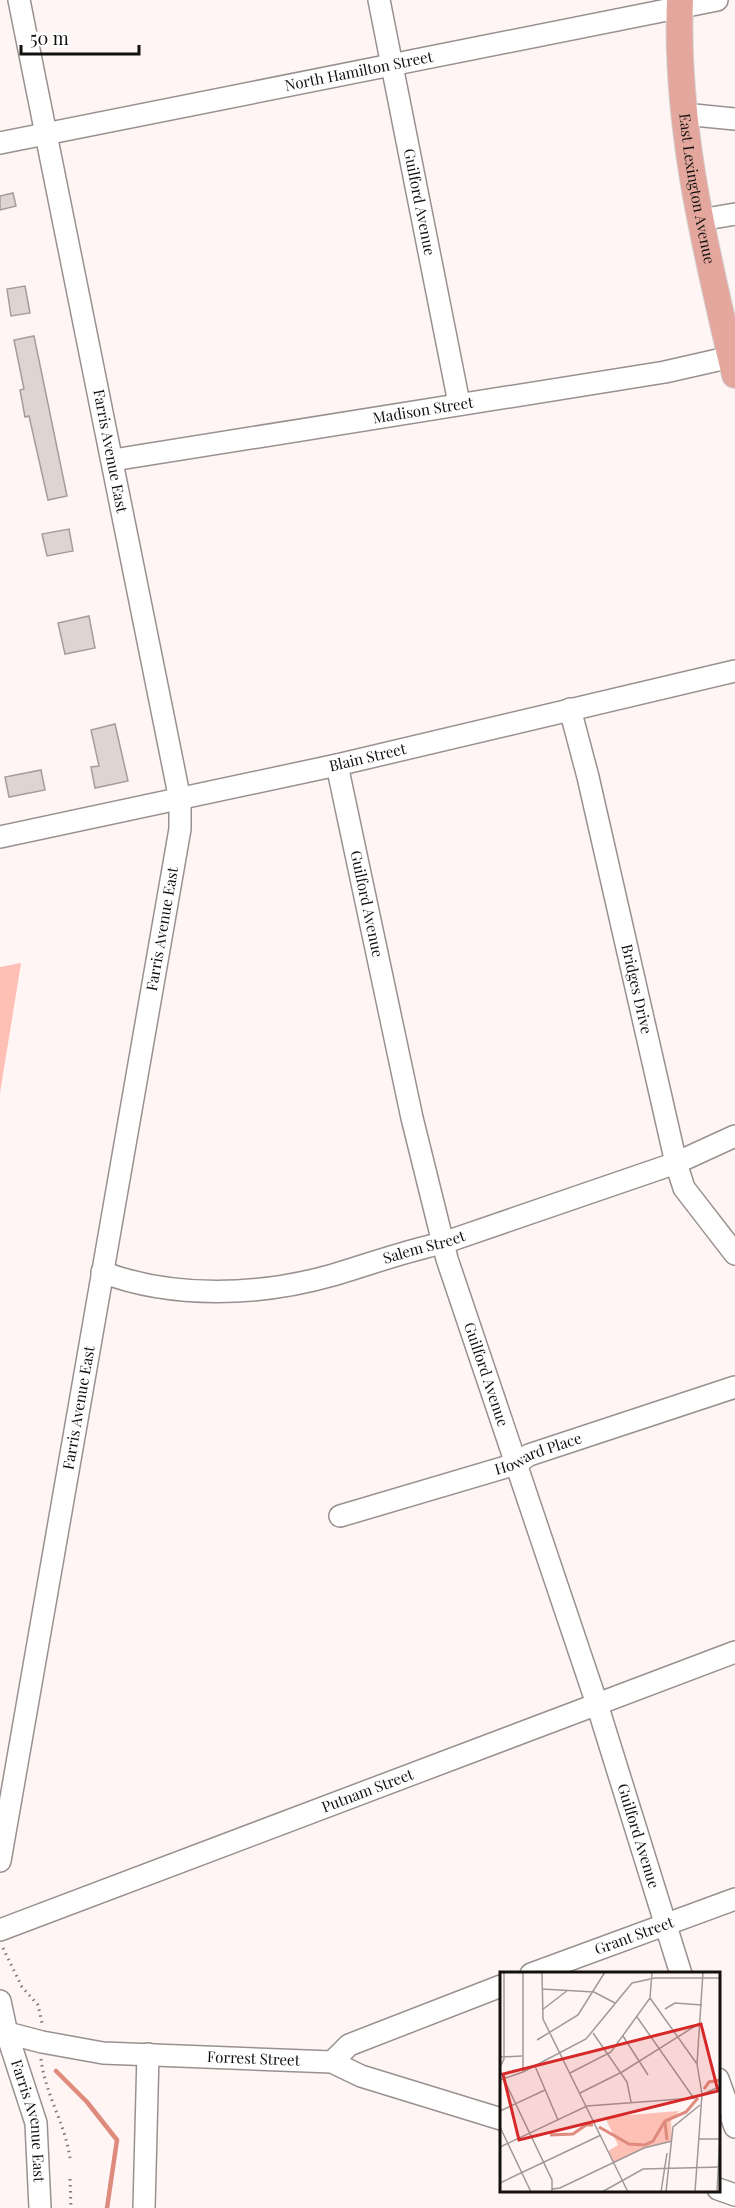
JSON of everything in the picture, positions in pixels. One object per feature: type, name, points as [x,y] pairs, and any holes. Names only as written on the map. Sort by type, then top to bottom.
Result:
[{"type":"main road","name":"East Lexington Avenue","points":[[680,4],[679,59],[684,114],[700,220],[733,366]]},
{"type":"street","name":"Farris Avenue East","points":[[0,1861],[180,829],[180,800],[19,0]]},
{"type":"street","name":"Guilford Avenue","points":[[379,0],[459,403]]},
{"type":"street","name":"North Hamilton Street","points":[[0,143],[680,4],[717,0]]},
{"type":"street","points":[[684,114],[735,119]]},
{"type":"street","points":[[700,220],[735,214]]},
{"type":"street","name":"Madison Street","points":[[113,460],[459,403],[665,372],[733,366]]},
{"type":"street","name":"Blain Street","points":[[0,837],[337,765],[735,671]]},
{"type":"street","name":"Bridges Drive","points":[[570,709],[588,777],[676,1163],[684,1188],[735,1254]]},
{"type":"street","name":"Guilford Avenue","points":[[337,765],[412,1118],[443,1243],[597,1704],[664,1926],[680,1972]]},
{"type":"street","name":"Salem Street","points":[[102,1272],[118,1278],[177,1290],[260,1289],[330,1275],[413,1249],[443,1243],[676,1163],[735,1136]]},
{"type":"street","name":"Howard Place","points":[[340,1516],[516,1464],[529,1455],[735,1388]]},
{"type":"street","name":"Putnam Street","points":[[0,1930],[735,1652]]},
{"type":"street","name":"Grant Street","points":[[537,1972],[735,1899]]},
{"type":"street","points":[[332,2062],[349,2045],[500,1986]]},
{"type":"street","name":"Farris Avenue East","points":[[0,2001],[4,2032],[36,2123],[40,2208]]},
{"type":"street","name":"Forrest Street","points":[[4,2032],[103,2053],[332,2062],[361,2076],[500,2119]]},
{"type":"street","points":[[144,2208],[148,2054]]},
{"type":"street","points":[[720,2085],[735,2127]]},
{"type":"street","points":[[720,2190],[735,2195]]},
{"type":"path","points":[[0,1948],[22,1987],[38,2005],[42,2031]]},
{"type":"path","points":[[41,2056],[49,2096],[66,2136],[69,2158]]},
{"type":"path","points":[[70,2179],[71,2208]]},
{"type":"shaded area","points":[[21,963],[0,1093],[0,967]]},
{"type":"building","points":[[13,193],[16,206],[0,210],[0,196]]},
{"type":"building","points":[[25,286],[30,313],[11,316],[7,289]]},
{"type":"building","points":[[34,336],[67,496],[48,500],[29,416],[25,417],[20,390],[24,389],[14,340]]},
{"type":"building","points":[[69,529],[73,551],[47,556],[42,534]]},
{"type":"building","points":[[89,616],[95,648],[65,654],[58,623]]},
{"type":"building","points":[[115,724],[128,781],[95,788],[91,767],[99,766],[91,730]]},
{"type":"building","points":[[41,770],[45,790],[9,797],[5,777]]},
{"type":"waterway","points":[[56,2071],[87,2102],[117,2140],[107,2208]]}]
